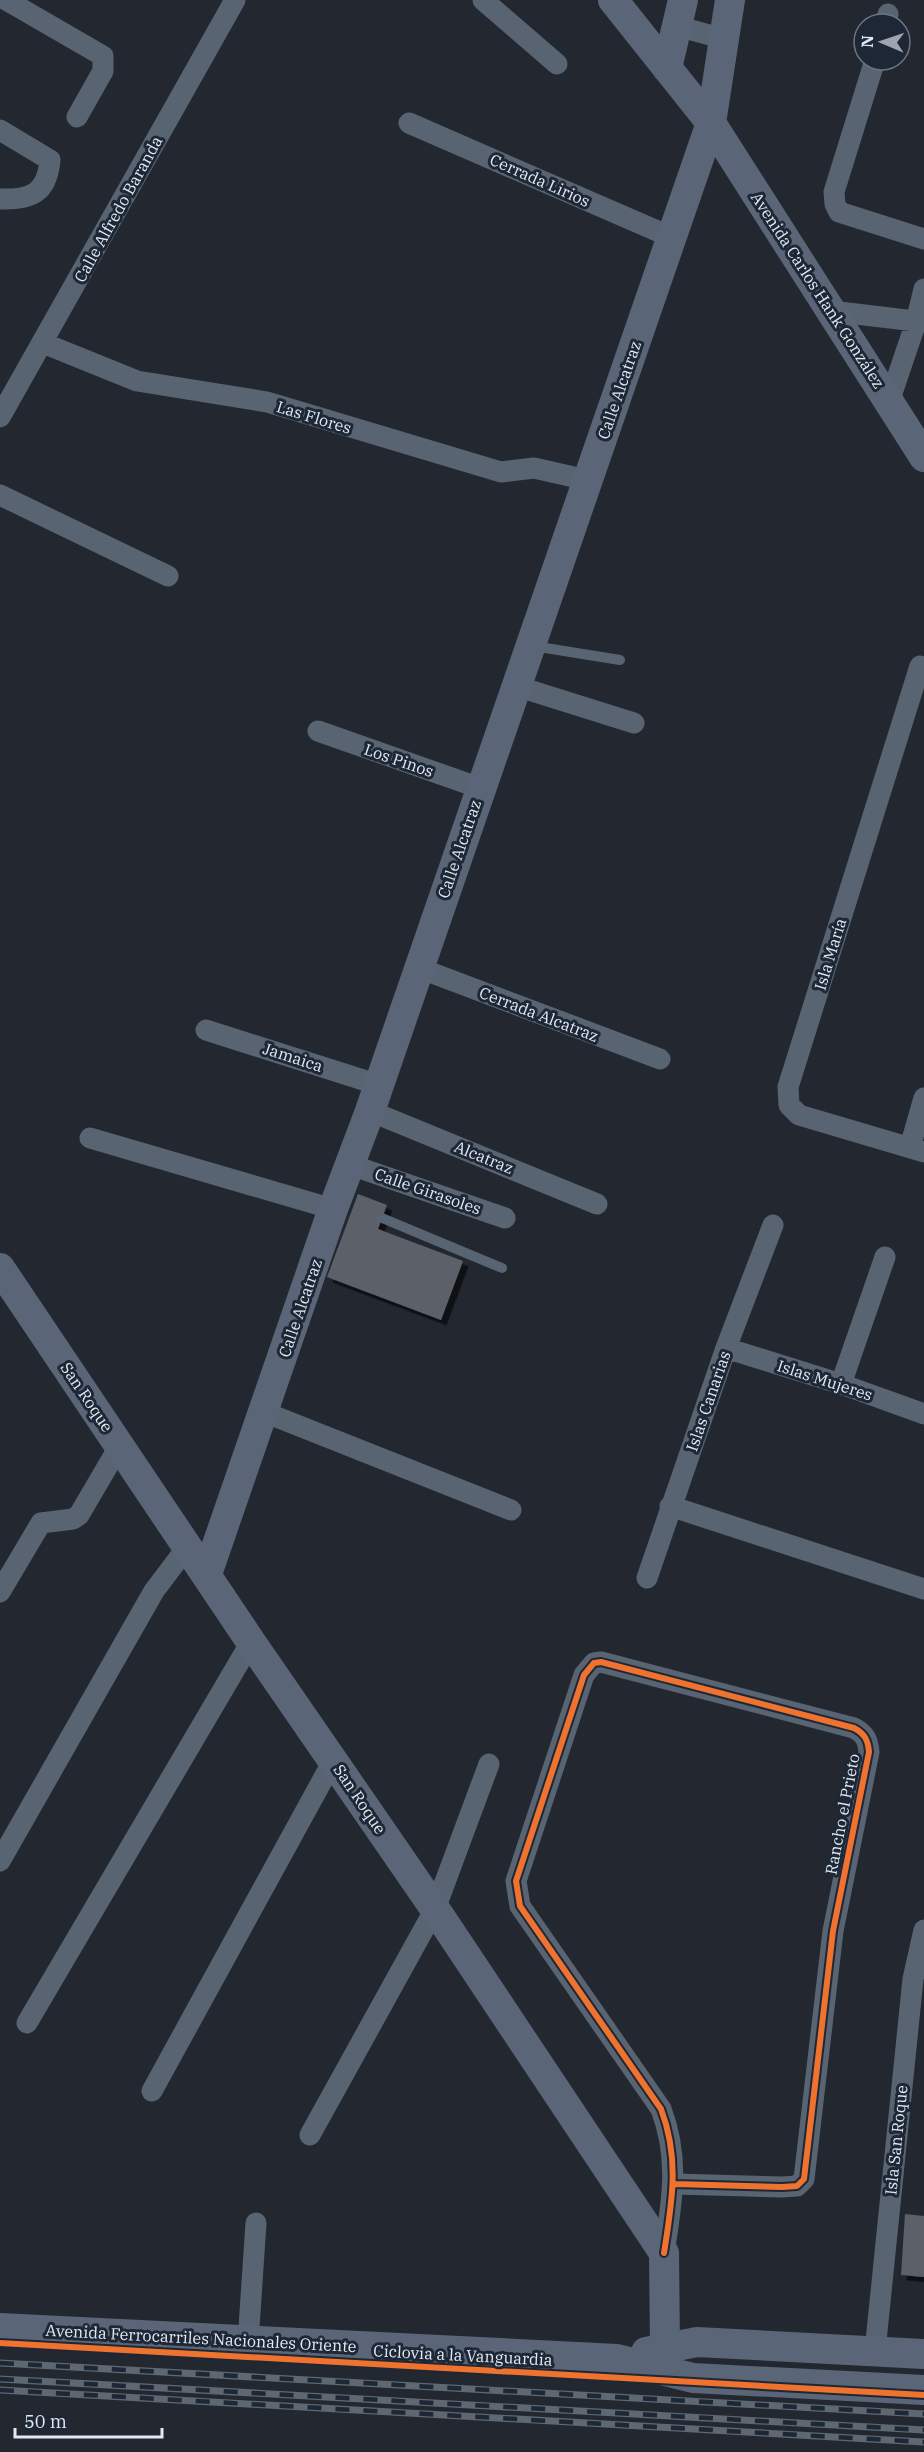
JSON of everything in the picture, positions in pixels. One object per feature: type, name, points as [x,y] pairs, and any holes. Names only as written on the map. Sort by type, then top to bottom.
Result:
[{"type":"main road","name":"Avenida Carlos Hank González","points":[[614,0],[711,123],[924,457]]},
{"type":"main road","name":"Calle Alcatraz","points":[[207,1574],[339,1208],[351,1165],[480,788],[711,123],[730,0]]},
{"type":"main road","points":[[667,68],[680,13]]},
{"type":"main road","name":"San Roque","points":[[2,1278],[120,1445],[251,1642],[435,1909],[664,2253]]},
{"type":"main road","points":[[664,2253],[664,2359]]},
{"type":"main road","name":"Avenida Ferrocarriles Nacionales Oriente","points":[[0,2328],[617,2359],[664,2359],[697,2342],[924,2354]]},
{"type":"main road","name":"Avenida Ferrocarriles Nacionales Oriente","points":[[664,2359],[693,2378],[924,2390]]},
{"type":"street","points":[[6,0],[103,56],[103,71],[77,117]]},
{"type":"street","name":"Calle Alfredo Baranda","points":[[0,417],[235,0]]},
{"type":"street","points":[[483,0],[557,64]]},
{"type":"street","points":[[680,13],[724,39]]},
{"type":"street","points":[[870,72],[834,192],[835,204],[839,212],[924,239]]},
{"type":"street","name":"Cerrada Lirios","points":[[409,123],[671,237]]},
{"type":"street","points":[[0,130],[50,160],[49,170],[38,192],[27,199],[0,199]]},
{"type":"street","points":[[889,402],[920,322],[924,289]]},
{"type":"street","points":[[831,310],[920,322]]},
{"type":"street","name":"Las Flores","points":[[43,343],[137,381],[267,402],[501,472],[534,468],[587,480]]},
{"type":"street","points":[[0,495],[69,531],[168,576]]},
{"type":"street","name":"Isla María","points":[[917,1150],[799,1115],[789,1105],[788,1087],[920,666]]},
{"type":"street","points":[[516,686],[634,723]]},
{"type":"street","name":"Los Pinos","points":[[318,731],[480,788]]},
{"type":"street","name":"Cerrada Alcatraz","points":[[419,968],[660,1059]]},
{"type":"street","name":"Jamaica","points":[[206,1030],[375,1098]]},
{"type":"street","name":"Alcatraz","points":[[375,1098],[597,1204]]},
{"type":"street","points":[[917,1150],[924,1098]]},
{"type":"street","points":[[90,1138],[339,1208]]},
{"type":"street","name":"Calle Girasoles","points":[[351,1165],[505,1218]]},
{"type":"street","name":"Islas Canarias","points":[[647,1578],[670,1506],[772,1225]]},
{"type":"street","points":[[841,1384],[885,1257]]},
{"type":"street","name":"Islas Mujeres","points":[[726,1348],[841,1384],[924,1414]]},
{"type":"street","points":[[264,1413],[511,1510]]},
{"type":"street","points":[[0,1592],[34,1531],[41,1523],[73,1519],[79,1515],[120,1445]]},
{"type":"street","points":[[670,1506],[924,1589]]},
{"type":"street","points":[[0,1861],[154,1591],[188,1546]]},
{"type":"street","points":[[27,2022],[251,1642]]},
{"type":"street","name":"Rancho el Prieto","points":[[609,1662],[854,1728],[863,1733],[868,1742],[869,1752],[833,1931],[804,2179],[797,2186],[782,2187],[675,2184],[668,2127],[661,2109],[520,1906],[516,1893],[516,1881],[584,1675],[594,1663],[609,1662]]},
{"type":"street","points":[[152,2091],[333,1761]]},
{"type":"street","points":[[310,2134],[435,1909],[489,1764]]},
{"type":"street","name":"Isla San Roque","points":[[875,2351],[913,1979],[924,1930]]},
{"type":"street","points":[[664,2253],[675,2184]]},
{"type":"street","points":[[248,2342],[256,2223]]},
{"type":"lane","points":[[530,646],[621,660]]},
{"type":"lane","points":[[382,1218],[502,1268]]},
{"type":"building","points":[[358,1194],[387,1205],[378,1229],[463,1261],[441,1320],[327,1277]]},
{"type":"building","points":[[905,2214],[924,2216],[924,2277],[901,2275]]},
{"type":"railway","points":[[0,2363],[924,2414]]},
{"type":"railway","points":[[0,2379],[924,2430]]},
{"type":"railway","points":[[0,2390],[924,2442]]},
{"type":"cycle path","points":[[664,2253],[673,2181],[671,2145],[661,2109],[520,1906],[516,1881],[584,1675],[594,1663],[601,1662],[854,1728],[863,1735],[869,1748],[833,1931],[804,2179],[797,2186],[782,2187],[675,2184]]},
{"type":"cycle path","name":"Ciclovia a la Vanguardia","points":[[0,2343],[924,2395]]}]
